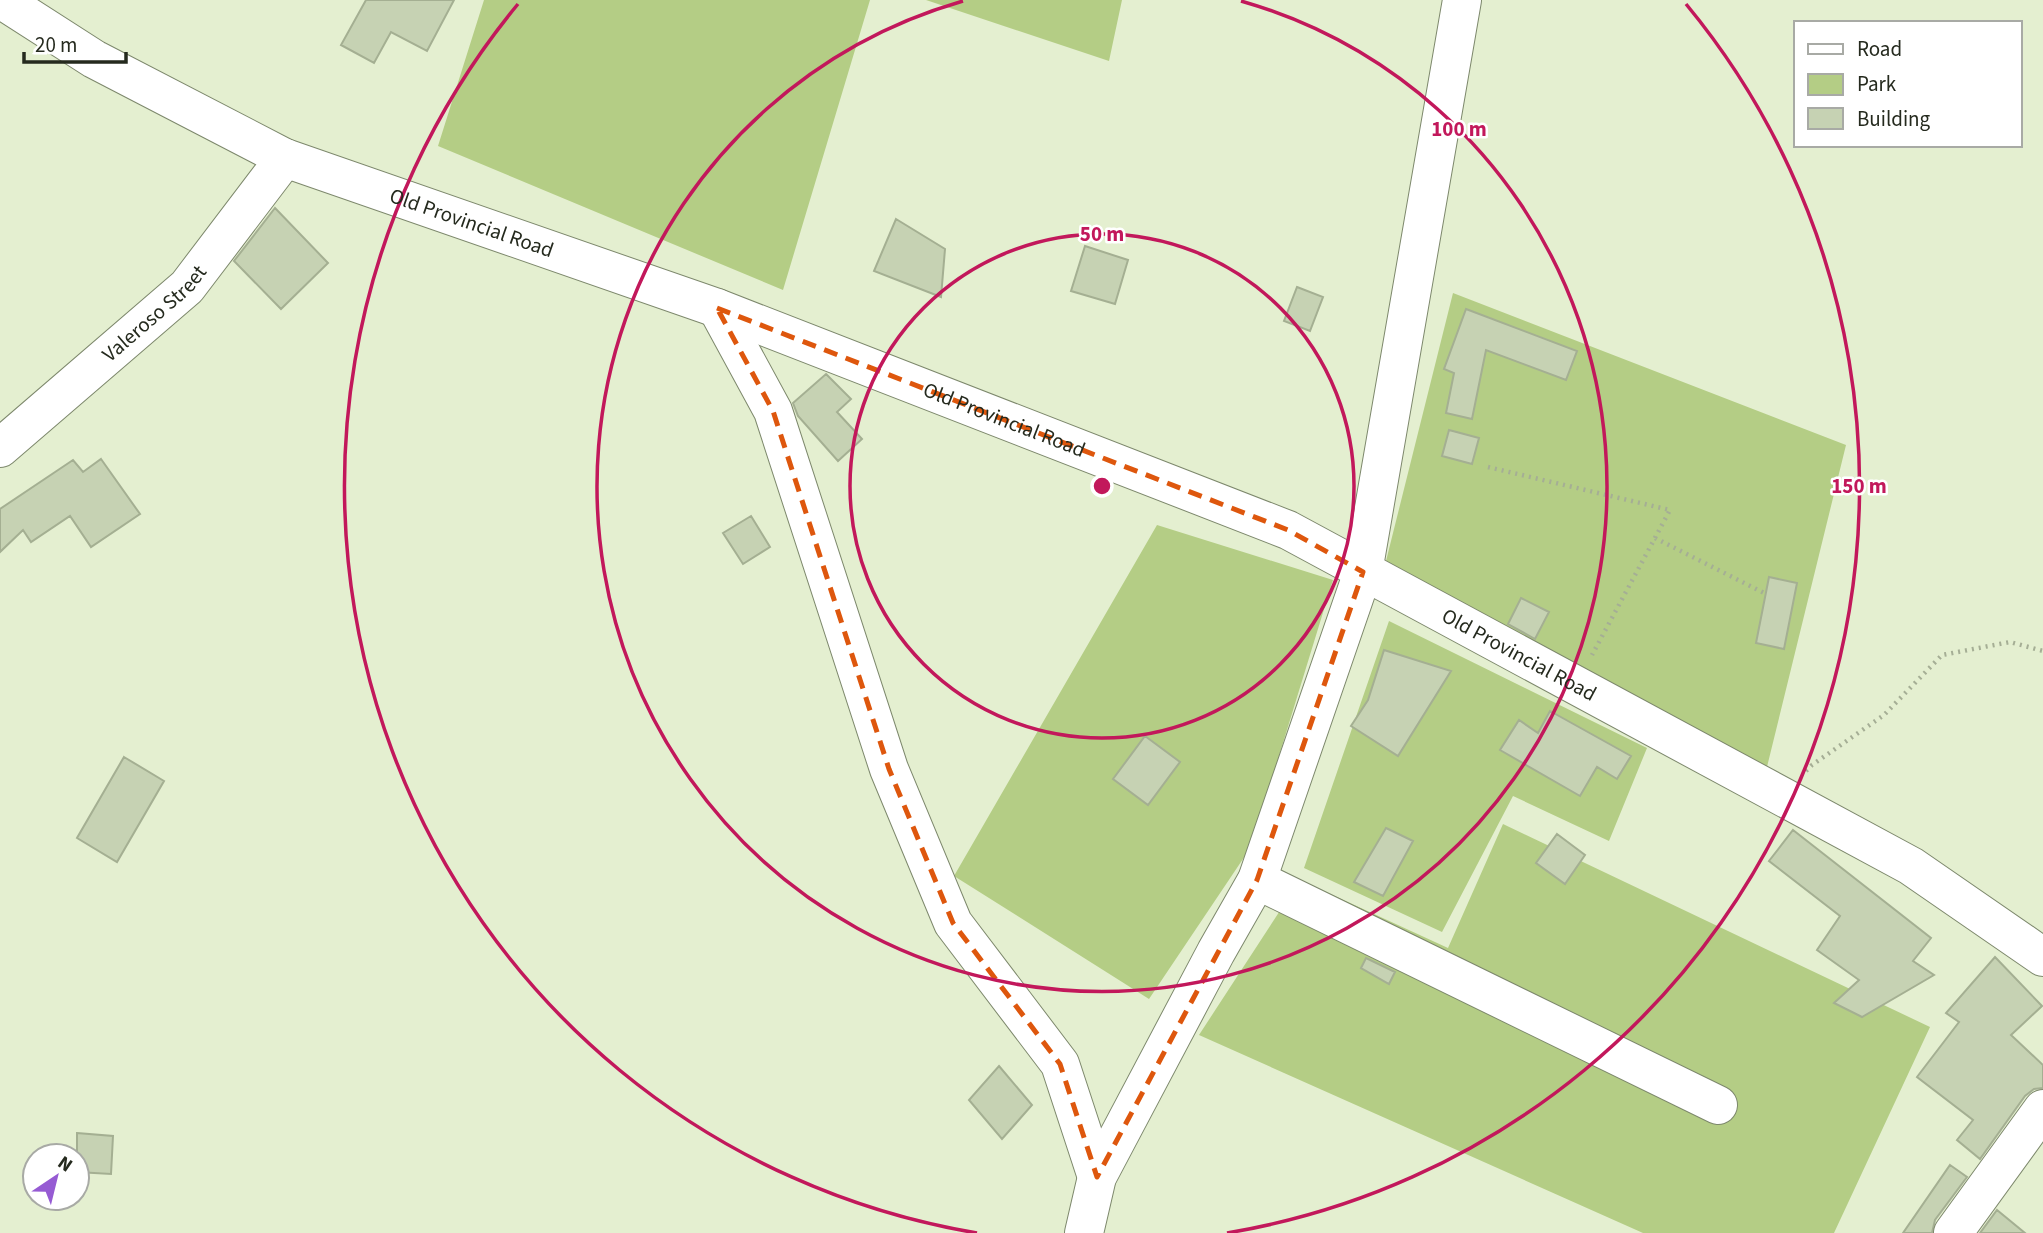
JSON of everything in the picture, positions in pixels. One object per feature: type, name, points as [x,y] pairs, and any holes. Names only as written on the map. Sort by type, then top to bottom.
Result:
[{"type":"street","name":"Old Provincial Road","points":[[2,0],[94,59],[285,158],[717,308],[1288,530],[1911,866],[2043,957]]},
{"type":"street","points":[[1090,1205],[1216,952],[1257,880],[1363,572],[1462,0]]},
{"type":"street","name":"Valeroso Street","points":[[0,448],[187,287],[285,158]]},
{"type":"street","points":[[717,308],[773,411],[889,769],[953,923],[1060,1064],[1090,1205]]},
{"type":"street","points":[[1257,880],[1718,1105]]},
{"type":"street","points":[[1953,1233],[2043,1109]]},
{"type":"path","points":[[1488,467],[1670,510],[1576,687]]},
{"type":"path","points":[[1655,538],[1766,594]]},
{"type":"path","points":[[1783,798],[1812,765],[1884,715],[1942,655],[2010,642],[2043,651]]},
{"type":"highlighted area","points":[[717,308],[1288,530],[1363,572],[1257,880],[1097,1177],[1060,1064],[953,923],[889,769],[773,411]]},
{"type":"green space","points":[[484,0],[870,0],[783,290],[438,146]]},
{"type":"green space","points":[[926,0],[1122,0],[1109,61]]},
{"type":"green space","points":[[1453,293],[1846,445],[1766,771],[1385,565]]},
{"type":"green space","points":[[1157,525],[1333,580],[1251,847],[1149,999],[954,876]]},
{"type":"green space","points":[[1389,621],[1647,748],[1609,841],[1513,796],[1442,932],[1304,868]]},
{"type":"green space","points":[[1503,824],[1930,1027],[1834,1233],[1643,1233],[1199,1035],[1300,880],[1448,948]]},
{"type":"building","points":[[366,0],[454,0],[427,51],[391,32],[374,63],[341,45]]},
{"type":"building","points":[[275,208],[328,263],[281,309],[234,261]]},
{"type":"building","points":[[896,219],[945,249],[941,297],[874,271]]},
{"type":"building","points":[[1085,246],[1128,260],[1115,304],[1071,291]]},
{"type":"building","points":[[1297,287],[1323,297],[1310,331],[1284,321]]},
{"type":"building","points":[[1466,309],[1577,351],[1566,380],[1486,350],[1472,419],[1446,413],[1454,373],[1444,369]]},
{"type":"building","points":[[826,374],[851,399],[837,412],[862,439],[838,461],[798,416],[793,403]]},
{"type":"building","points":[[1449,430],[1479,438],[1472,464],[1442,456]]},
{"type":"building","points":[[101,459],[140,514],[91,547],[70,516],[31,542],[23,530],[0,552],[0,509],[73,460],[83,472]]},
{"type":"building","points":[[751,516],[770,547],[743,564],[723,533]]},
{"type":"building","points":[[1769,577],[1797,583],[1784,649],[1756,643]]},
{"type":"building","points":[[1521,598],[1549,612],[1535,639],[1508,624]]},
{"type":"building","points":[[1384,650],[1451,671],[1398,756],[1351,726],[1368,700]]},
{"type":"building","points":[[1550,711],[1631,756],[1617,779],[1597,767],[1580,796],[1500,750],[1519,720],[1538,733]]},
{"type":"building","points":[[1145,736],[1180,762],[1148,805],[1113,779]]},
{"type":"building","points":[[124,757],[164,781],[117,862],[77,838]]},
{"type":"building","points":[[1386,828],[1413,841],[1383,896],[1354,882]]},
{"type":"building","points":[[1793,830],[1931,938],[1913,961],[1934,975],[1862,1017],[1834,1003],[1859,980],[1817,950],[1840,916],[1769,861]]},
{"type":"building","points":[[1557,834],[1585,855],[1565,884],[1536,863]]},
{"type":"building","points":[[1995,957],[2042,1006],[2011,1035],[2043,1065],[2043,1088],[2034,1089],[2025,1096],[1980,1159],[1957,1140],[1973,1120],[1917,1077],[1959,1022],[1946,1013]]},
{"type":"building","points":[[1366,958],[1395,972],[1389,984],[1361,968]]},
{"type":"building","points":[[999,1066],[1032,1105],[1002,1139],[969,1100]]},
{"type":"building","points":[[77,1133],[113,1136],[111,1174],[91,1173],[91,1142],[77,1142]]},
{"type":"building","points":[[1950,1165],[1967,1177],[1935,1220],[1932,1233],[1903,1233]]},
{"type":"building","points":[[1997,1210],[2025,1233],[1980,1233]]}]
